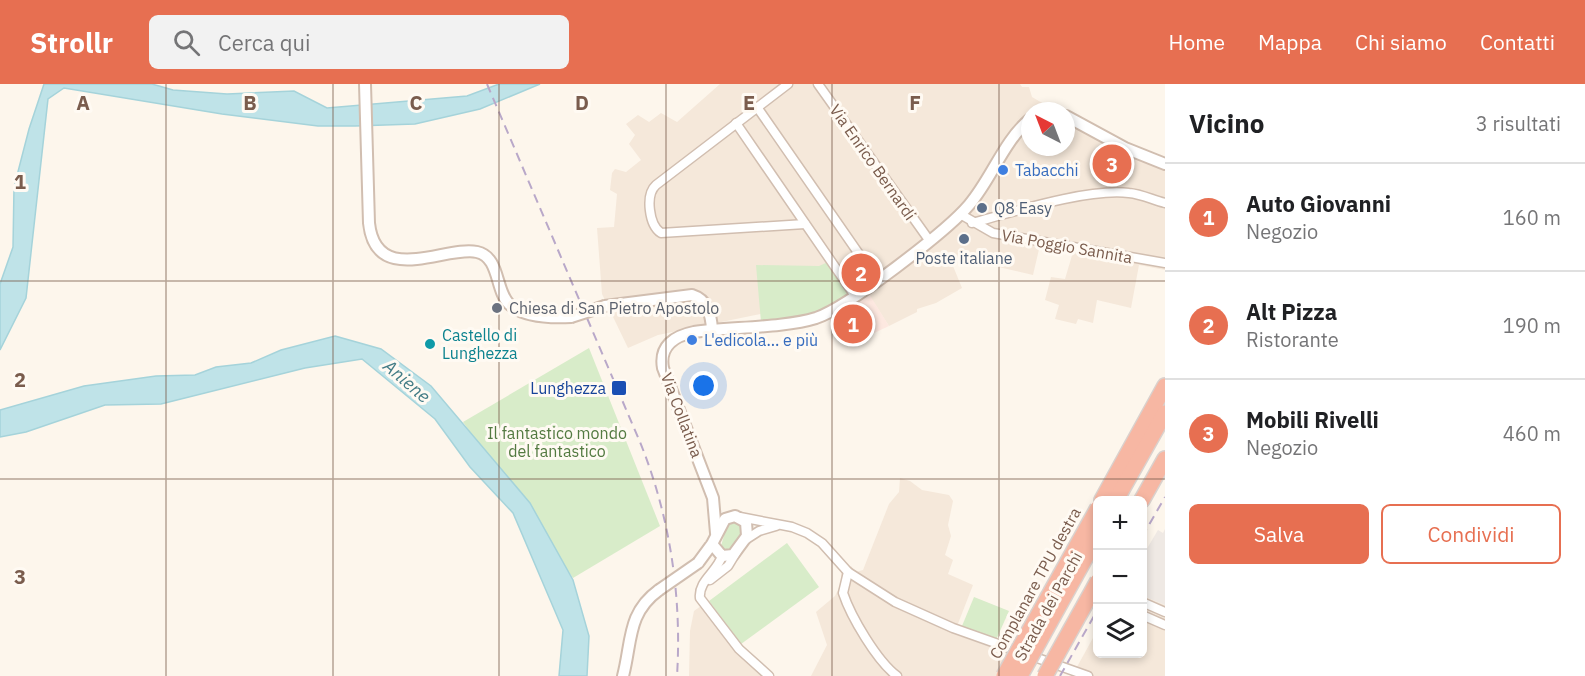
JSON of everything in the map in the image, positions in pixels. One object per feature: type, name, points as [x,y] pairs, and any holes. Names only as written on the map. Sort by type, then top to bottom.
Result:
[{"type":"highway","name":"Complanare TPU destra","points":[[1104,496],[1165,386]]},
{"type":"highway","points":[[1119,496],[1165,413]]},
{"type":"highway","points":[[1130,496],[1165,432]]},
{"type":"highway","points":[[1145,496],[1165,459]]},
{"type":"highway","name":"Complanare TPU destra","points":[[1004,676],[1093,517]]},
{"type":"highway","name":"Strada dei Parchi","points":[[1020,676],[1093,544]]},
{"type":"highway","name":"Strada dei Parchi","points":[[1029,676],[1093,563]]},
{"type":"highway","points":[[1045,676],[1093,590]]},
{"type":"street","points":[[788,84],[652,188],[649,200],[656,229],[663,234],[806,224]]},
{"type":"street","name":"Via Enrico Bernardi","points":[[818,84],[929,240]]},
{"type":"street","points":[[365,85],[369,226],[382,249],[396,258],[410,260],[468,252],[481,253],[491,262],[504,297],[516,309],[531,314],[571,317],[605,306],[650,298],[695,296],[708,308],[712,329],[810,319],[834,309],[855,296],[960,214],[978,194],[1021,129]]},
{"type":"street","points":[[757,107],[877,280]]},
{"type":"street","points":[[1075,121],[1125,148],[1165,164]]},
{"type":"street","points":[[736,123],[855,296]]},
{"type":"street","points":[[972,223],[1051,203],[1114,193],[1130,193],[1165,202]]},
{"type":"street","name":"Via Poggio Sannita","points":[[960,214],[972,223],[996,234],[1165,263]]},
{"type":"street","name":"Via Collatina","points":[[712,329],[690,332],[674,339],[665,348],[662,360],[664,374],[713,498],[714,538]]},
{"type":"street","name":"Via Collatina","points":[[713,498],[737,516]]},
{"type":"street","points":[[737,516],[748,527],[745,540]]},
{"type":"street","points":[[698,563],[725,519],[737,516],[779,525],[811,536],[848,572],[895,602],[953,628],[1088,676]]},
{"type":"street","points":[[623,676],[636,614],[645,601],[698,563],[720,555],[731,556],[745,540],[759,531],[779,525]]},
{"type":"street","points":[[714,538],[720,555],[716,569],[702,585],[701,599],[739,650],[770,676]]},
{"type":"street","points":[[702,585],[725,570],[736,551]]},
{"type":"street","points":[[848,572],[843,587],[845,598],[877,653],[897,676]]},
{"type":"street","points":[[1057,664],[1090,609],[1096,604]]},
{"type":"street","points":[[1147,604],[1165,612]]},
{"type":"street","points":[[1147,617],[1165,625]]},
{"type":"shaded area","points":[[720,84],[1020,84],[1022,87],[1029,87],[1032,97],[1041,102],[1021,102],[1021,156],[1075,156],[1075,119],[1146,152],[1165,157],[1165,270],[1139,265],[1131,308],[1097,300],[1093,323],[1078,319],[1076,324],[1055,319],[1059,305],[1045,300],[1051,277],[1065,279],[1073,252],[1040,245],[1033,275],[964,259],[953,266],[962,288],[936,303],[917,309],[917,312],[889,326],[867,292],[658,335],[628,348],[602,294],[597,228],[614,227],[617,194],[610,190],[612,173],[615,169],[626,172],[641,160],[629,144],[635,135],[626,124],[638,115],[649,122],[661,113],[677,122]]},
{"type":"shaded area","points":[[868,292],[889,326],[849,345],[828,318]]},
{"type":"shaded area","points":[[900,478],[910,481],[922,490],[949,495],[953,501],[948,525],[951,536],[945,555],[953,560],[948,574],[973,585],[954,634],[1011,654],[999,676],[811,676],[827,645],[816,612],[835,596],[841,584],[841,572],[851,566],[856,572],[863,570],[889,504],[899,492]]},
{"type":"shaded area","points":[[1165,529],[1165,605],[1147,598],[1147,549],[1158,530],[1163,533]]},
{"type":"shaded area","points":[[1147,598],[1165,605],[1165,676],[1072,676],[1093,638],[1093,658],[1147,658]]},
{"type":"shaded area","points":[[701,606],[748,663],[764,676],[689,676],[690,631],[694,611]]},
{"type":"green space","points":[[828,262],[851,295],[808,318],[761,322],[756,265],[819,266]]},
{"type":"green space","name":"Il fantastico mondo del fantastico","points":[[589,348],[660,526],[573,578],[463,422]]},
{"type":"green space","points":[[734,521],[742,525],[743,533],[731,549],[724,550],[721,546],[727,525]]},
{"type":"green space","points":[[787,543],[819,587],[741,644],[709,601]]},
{"type":"green space","points":[[974,597],[1009,611],[996,640],[962,626]]},
{"type":"water","points":[[44,84],[152,84],[173,90],[227,94],[294,91],[327,108],[467,96],[499,84],[540,84],[480,109],[415,124],[355,126],[318,126],[222,114],[64,88],[48,99],[26,298],[0,350],[0,284],[13,247],[14,187],[29,129]]},
{"type":"water","name":"Aniene","points":[[335,336],[381,349],[431,386],[530,503],[573,580],[589,636],[587,676],[559,676],[563,630],[513,513],[470,467],[435,419],[362,359],[305,368],[161,404],[105,405],[26,432],[0,437],[0,410],[84,386],[156,376],[195,375],[216,367],[251,363],[281,350]]},
{"type":"railway","points":[[487,84],[650,470],[672,557],[678,617],[677,676]]},
{"type":"railway","points":[[1147,528],[1165,497]]},
{"type":"railway","points":[[1060,676],[1093,618]]},
{"type":"place","name":"Mobili Rivelli","points":[[1112,164]]},
{"type":"place","name":"Tabacchi","points":[[1003,170]]},
{"type":"place","name":"Q8 Easy","points":[[982,208]]},
{"type":"place","name":"Poste italiane","points":[[964,239]]},
{"type":"place","name":"Alt Pizza","points":[[861,273]]},
{"type":"place","name":"Chiesa di San Pietro Apostolo","points":[[497,308]]},
{"type":"place","name":"Auto Giovanni","points":[[853,324]]},
{"type":"place","name":"L'edicola… e più","points":[[692,340]]},
{"type":"place","name":"Castello di Lunghezza","points":[[430,344]]},
{"type":"place","name":"Lunghezza","points":[[619,388]]}]
